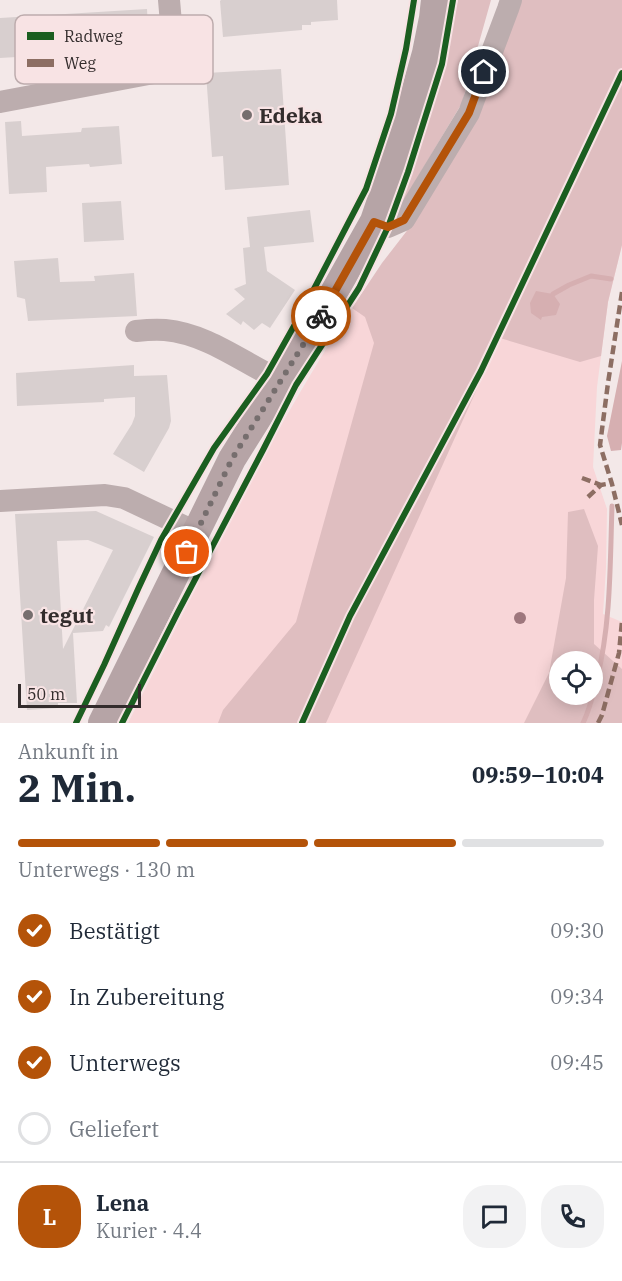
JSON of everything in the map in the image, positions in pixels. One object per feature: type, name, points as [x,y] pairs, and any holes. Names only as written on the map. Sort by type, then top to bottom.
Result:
[{"type":"main road","points":[[102,723],[232,459],[314,328],[374,222],[402,139],[426,53],[435,0]]},
{"type":"street","points":[[170,0],[171,15]]},
{"type":"street","points":[[374,222],[388,227],[404,220],[469,113],[511,0]]},
{"type":"street","points":[[0,102],[95,84]]},
{"type":"street","points":[[136,331],[163,329],[183,333],[220,347],[282,381]]},
{"type":"street","points":[[0,501],[105,495],[124,498],[196,532]]},
{"type":"shaded area","points":[[458,0],[491,0],[462,103],[401,205]]},
{"type":"shaded area","points":[[517,0],[622,0],[622,245],[608,302],[601,356],[580,362],[500,338],[326,723],[218,723],[223,710],[296,622],[374,343],[365,317],[352,308],[382,263],[413,223]]},
{"type":"shaded area","points":[[622,0],[622,245],[608,302],[597,387],[593,467],[607,509],[603,614],[622,622],[622,723],[128,723],[259,466],[331,341],[370,281],[413,223]]},
{"type":"shaded area","points":[[536,291],[553,294],[560,304],[556,315],[542,317],[541,320],[531,313],[530,303]]},
{"type":"shaded area","points":[[622,361],[622,443],[621,450],[611,451],[607,436]]},
{"type":"shaded area","points":[[584,509],[598,546],[594,644],[602,651],[553,651],[566,578],[568,512]]},
{"type":"shaded area","points":[[603,652],[622,669],[622,723],[524,723],[549,673],[549,705],[603,705]]},
{"type":"building","points":[[221,0],[337,0],[338,20],[311,22],[311,25],[302,25],[302,30],[223,37]]},
{"type":"building","points":[[147,9],[147,15],[49,15]]},
{"type":"building","points":[[15,17],[15,57],[0,58],[0,18]]},
{"type":"building","name":"Edeka","points":[[281,69],[289,185],[225,190],[223,156],[212,157],[207,84],[213,84],[213,73]]},
{"type":"building","points":[[21,121],[22,136],[81,132],[82,128],[119,126],[122,164],[46,167],[47,192],[9,194],[5,122]]},
{"type":"building","points":[[121,201],[124,240],[84,242],[82,203]]},
{"type":"building","points":[[310,210],[314,242],[264,247],[267,271],[295,290],[270,328],[262,323],[254,330],[243,321],[241,325],[226,314],[245,299],[234,289],[246,284],[243,248],[250,247],[247,217]]},
{"type":"building","points":[[58,258],[60,282],[95,281],[94,276],[134,273],[137,316],[28,321],[25,299],[17,297],[14,261]]},
{"type":"building","points":[[134,365],[134,376],[167,375],[171,421],[144,472],[113,454],[132,424],[135,416],[135,397],[104,399],[104,402],[17,406],[16,373]]},
{"type":"building","points":[[96,511],[154,537],[109,627],[106,625],[103,631],[73,633],[77,703],[58,703],[58,708],[27,710],[15,514]],"holes":[[[88,540],[113,550],[63,649],[57,541]]]},
{"type":"waterway","points":[[553,294],[591,276],[611,279]]},
{"type":"waterway","points":[[583,723],[594,691],[605,636],[612,506]]},
{"type":"marked path","points":[[622,292],[600,445],[622,525]]},
{"type":"marked path","points":[[582,478],[601,485]]},
{"type":"marked path","points":[[588,497],[601,485],[612,483]]},
{"type":"marked path","points":[[598,723],[619,653],[622,621]]},
{"type":"cycle path","points":[[76,723],[161,540],[214,448],[267,374],[366,189],[391,114],[406,49],[414,0]]},
{"type":"cycle path","points":[[122,723],[296,385],[359,288],[388,227],[442,64],[453,0]]},
{"type":"cycle path","points":[[302,723],[350,616],[481,371],[622,73]]},
{"type":"way so far","points":[[187,552],[232,459],[321,316]]},
{"type":"place","name":"Edeka","points":[[247,115]]},
{"type":"place","name":"tegut","points":[[28,615]]},
{"type":"route","points":[[321,316],[374,222],[388,227],[404,220],[469,113],[484,72]]}]
